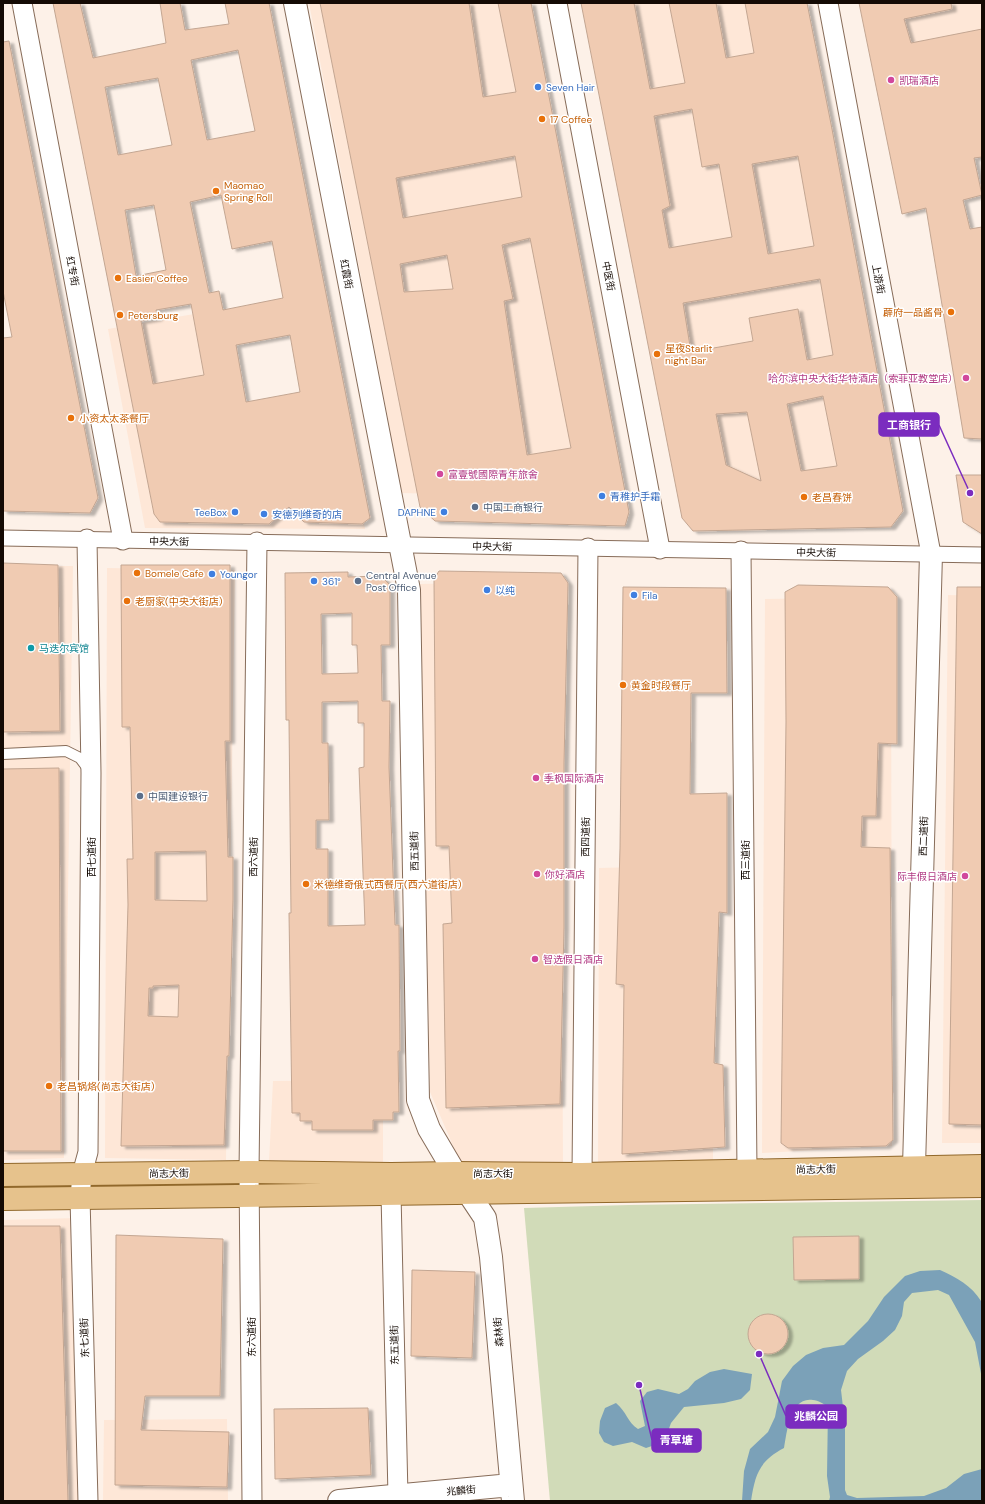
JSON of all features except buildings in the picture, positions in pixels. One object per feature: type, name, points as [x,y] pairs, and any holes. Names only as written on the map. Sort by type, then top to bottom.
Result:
[{"type":"main road","name":"红霞街","points":[[295,3],[400,545]]},
{"type":"main road","name":"西五道街","points":[[400,545],[409,590],[418,1100],[429,1129],[455,1172]]},
{"type":"main road","name":"西二道街","points":[[914,1167],[931,554]]},
{"type":"main road","name":"尚志大街","points":[[3,1175],[249,1172],[391,1174],[455,1172],[582,1174],[982,1166]]},
{"type":"main road","name":"森林街","points":[[455,1172],[485,1218],[491,1258],[512,1493]]},
{"type":"main road","name":"尚志大街","points":[[3,1199],[982,1186]]},
{"type":"main road","name":"兆麟街","points":[[339,1501],[398,1496],[512,1493]]},
{"type":"street","name":"红专街","points":[[22,3],[123,540]]},
{"type":"street","name":"中医街","points":[[557,3],[660,549]]},
{"type":"street","name":"上游街","points":[[828,3],[931,554]]},
{"type":"street","name":"中央大街","points":[[3,538],[982,555]]},
{"type":"street","name":"西七道街","points":[[82,1174],[88,1152],[91,774],[87,539]]},
{"type":"street","name":"西六道街","points":[[249,1172],[257,542]]},
{"type":"street","name":"西四道街","points":[[582,1174],[588,548]]},
{"type":"street","name":"西三道街","points":[[741,551],[747,1170]]},
{"type":"street","name":"东六道街","points":[[249,1172],[252,1501]]},
{"type":"street","name":"东七道街","points":[[82,1174],[80,1198],[88,1501]]},
{"type":"street","name":"东五道街","points":[[391,1194],[398,1496]]},
{"type":"lane","points":[[3,754],[66,751],[80,758],[91,774]]},
{"type":"shaded area","points":[[309,3],[525,3],[611,499],[402,493]]},
{"type":"shaded area","points":[[589,3],[802,3],[887,500],[698,496]]},
{"type":"shaded area","points":[[861,3],[982,3],[982,103]]},
{"type":"shaded area","points":[[217,310],[245,455],[352,436],[365,529],[145,528],[108,329]]},
{"type":"shaded area","points":[[3,566],[73,566],[64,1158],[3,1160]]},
{"type":"shaded area","points":[[107,568],[235,570],[226,1160],[105,1158]]},
{"type":"shaded area","points":[[560,581],[563,1162],[460,1162],[430,1092],[420,584]]},
{"type":"shaded area","points":[[948,595],[982,596],[982,1143],[942,1143]]},
{"type":"shaded area","points":[[891,597],[892,1146],[762,1153],[765,599]]},
{"type":"shaded area","points":[[714,865],[713,1161],[598,1163],[599,868]]},
{"type":"shaded area","points":[[383,1080],[383,1164],[269,1163],[273,1081]]},
{"type":"shaded area","points":[[77,1218],[78,1501],[3,1501],[3,1220]]},
{"type":"shaded area","points":[[227,1419],[228,1501],[103,1501],[104,1420]]},
{"type":"green space","points":[[982,1200],[982,1501],[550,1501],[524,1208]]},
{"type":"water","points":[[940,1270],[963,1282],[981,1301],[983,1325],[982,1379],[975,1342],[949,1295],[938,1290],[912,1293],[904,1302],[902,1316],[895,1330],[883,1341],[858,1359],[847,1371],[841,1390],[845,1424],[845,1490],[847,1495],[857,1498],[924,1496],[946,1488],[964,1474],[982,1469],[982,1501],[829,1501],[830,1497],[827,1476],[828,1407],[819,1401],[805,1400],[799,1404],[791,1416],[784,1448],[769,1458],[760,1470],[754,1484],[751,1501],[742,1501],[744,1471],[750,1449],[768,1432],[775,1417],[782,1381],[793,1366],[806,1355],[823,1348],[844,1345],[868,1321],[884,1297],[905,1276],[920,1271]]},
{"type":"water","points":[[724,1369],[752,1374],[750,1390],[741,1399],[724,1403],[684,1407],[671,1423],[666,1437],[655,1445],[646,1448],[632,1442],[613,1446],[604,1442],[599,1433],[600,1421],[605,1408],[616,1403],[623,1410],[631,1423],[638,1429],[645,1426],[640,1401],[647,1392],[658,1389],[679,1394],[688,1389],[695,1381],[710,1372]]},
{"type":"place","name":"凯瑞酒店","points":[[891,80]]},
{"type":"place","name":"Seven Hair","points":[[538,87]]},
{"type":"place","name":"17 Coffee","points":[[542,119]]},
{"type":"place","name":"Maomao Spring Roll","points":[[216,191]]},
{"type":"place","name":"Easier Coffee","points":[[118,278]]},
{"type":"place","name":"薜府一品酱骨","points":[[951,312]]},
{"type":"place","name":"Petersburg","points":[[120,315]]},
{"type":"place","name":"星夜Starlit night Bar","points":[[657,354]]},
{"type":"place","name":"哈尔滨中央大街华特酒店（索菲亚教堂店）","points":[[966,378]]},
{"type":"place","name":"小资太太茶餐厅","points":[[71,418]]},
{"type":"place","name":"富壹號國際青年旅舍","points":[[440,474]]},
{"type":"place","name":"工商银行","points":[[970,493]]},
{"type":"place","name":"青稚护手霜","points":[[602,496]]},
{"type":"place","name":"老昌春饼","points":[[804,497]]},
{"type":"place","name":"中国工商银行","points":[[475,507]]},
{"type":"place","name":"TeeBox","points":[[235,512]]},
{"type":"place","name":"DAPHNE","points":[[444,512]]},
{"type":"place","name":"安德列维奇的店","points":[[264,514]]},
{"type":"place","name":"Bomele Cafe","points":[[137,573]]},
{"type":"place","name":"Youngor","points":[[212,574]]},
{"type":"place","name":"361°","points":[[314,581]]},
{"type":"place","name":"Central Avenue Post Office","points":[[358,581]]},
{"type":"place","name":"以纯","points":[[487,590]]},
{"type":"place","name":"Fila","points":[[634,595]]},
{"type":"place","name":"老厨家(中央大街店)","points":[[127,601]]},
{"type":"place","name":"马迭尔宾馆","points":[[31,648]]},
{"type":"place","name":"黄金时段餐厅","points":[[623,685]]},
{"type":"place","name":"季枫国际酒店","points":[[536,778]]},
{"type":"place","name":"中国建设银行","points":[[140,796]]},
{"type":"place","name":"你好酒店","points":[[537,874]]},
{"type":"place","name":"际丰假日酒店","points":[[965,876]]},
{"type":"place","name":"米德维奇俄式西餐厅(西六道街店)","points":[[306,884]]},
{"type":"place","name":"智选假日酒店","points":[[535,959]]},
{"type":"place","name":"老昌锅烙(尚志大街店)","points":[[49,1086]]},
{"type":"place","name":"兆麟公园","points":[[759,1354]]},
{"type":"place","name":"青草塘","points":[[639,1385]]}]
